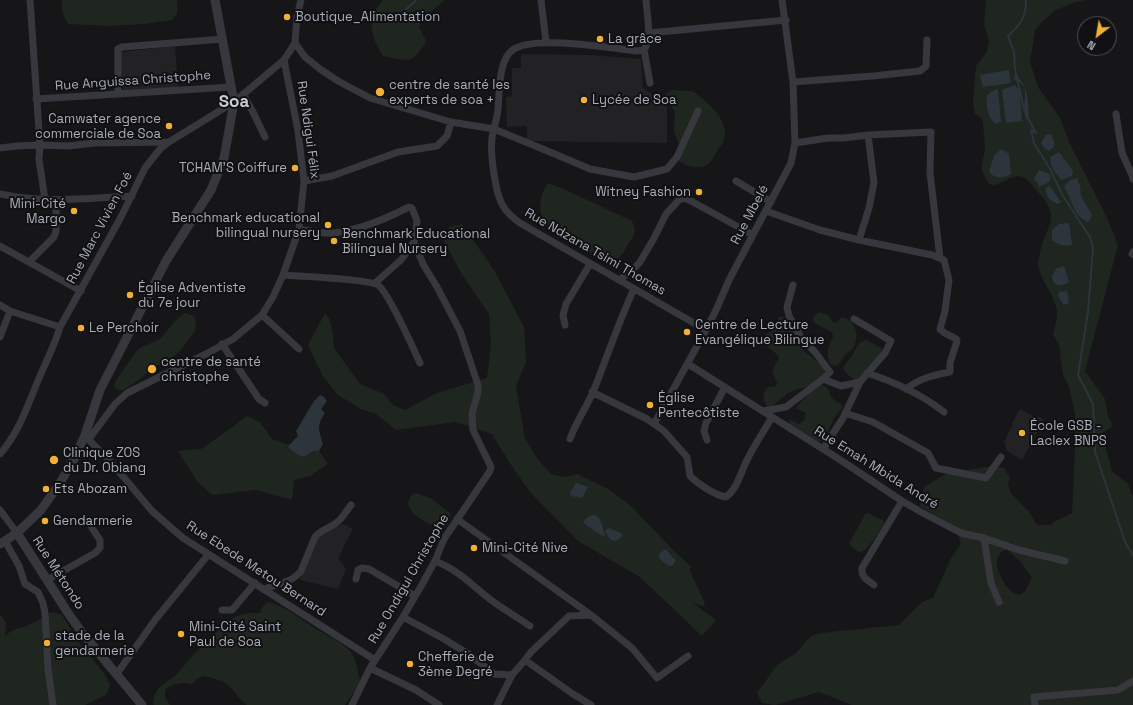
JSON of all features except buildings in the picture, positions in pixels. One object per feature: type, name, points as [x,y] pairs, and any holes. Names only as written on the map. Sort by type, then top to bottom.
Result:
[{"type":"street","points":[[30,0],[40,145],[39,159],[45,200]]},
{"type":"street","points":[[52,705],[43,603],[38,592],[25,584],[19,566],[3,542],[17,533],[52,497],[87,437],[100,390],[166,261],[211,190],[224,158],[234,102],[215,0]]},
{"type":"street","points":[[301,0],[295,43],[305,57],[338,82],[370,98],[451,122],[494,130],[590,169],[634,177],[667,169],[677,157],[698,111]]},
{"type":"street","points":[[541,0],[546,42]]},
{"type":"street","points":[[646,0],[648,44],[644,50],[650,83]]},
{"type":"street","name":"Rue Mbelé","points":[[654,424],[706,330],[729,280],[791,163],[795,143],[793,82],[786,20],[782,0]]},
{"type":"street","points":[[648,33],[786,20]]},
{"type":"street","points":[[118,94],[118,48],[222,39]]},
{"type":"street","points":[[793,82],[920,71],[926,66],[927,40]]},
{"type":"street","name":"Rue Ndzana Tsimi Thomas","points":[[644,50],[637,51],[592,45],[546,42],[526,44],[515,48],[508,54],[503,64],[498,111],[492,138],[494,173],[502,205],[509,215],[590,264],[706,330]]},
{"type":"street","name":"Rue Marc Vivien Foé","points":[[0,454],[10,441],[21,422],[54,345],[60,327],[132,196],[145,168],[160,149],[168,142],[234,102],[284,60],[295,43]]},
{"type":"street","name":"Rue Ndigui Félix","points":[[87,437],[114,404],[127,393],[208,353],[239,334],[262,315],[273,297],[283,275],[299,229],[304,181],[298,131],[284,60]]},
{"type":"street","name":"Rue Anguissa Christophe","points":[[36,99],[231,87]]},
{"type":"street","points":[[243,94],[265,137]]},
{"type":"street","points":[[1116,114],[1122,153],[1133,179]]},
{"type":"street","points":[[304,181],[332,176],[398,152],[437,146],[447,136],[451,122]]},
{"type":"street","points":[[795,143],[828,138],[931,132],[930,173],[940,258]]},
{"type":"street","points":[[859,240],[869,208],[874,182],[868,135]]},
{"type":"street","points":[[0,148],[40,145],[68,146],[94,143],[168,142]]},
{"type":"street","points":[[736,181],[771,202]]},
{"type":"street","points":[[0,194],[45,200],[132,196]]},
{"type":"street","points":[[619,280],[633,270],[640,262],[666,214],[679,200],[685,198],[753,235]]},
{"type":"street","points":[[29,262],[54,237],[56,231],[56,200]]},
{"type":"street","points":[[299,229],[332,233],[367,226],[409,208],[414,210],[417,217],[414,242],[402,260],[375,283]]},
{"type":"street","points":[[766,211],[794,222],[859,240],[944,260],[949,280],[946,311],[940,329],[942,332],[956,339],[957,341],[950,363],[950,372],[919,380],[906,389]]},
{"type":"street","name":"Rue Ondigui Christophe","points":[[352,705],[370,668],[403,617],[435,561],[444,539],[490,471],[491,467],[473,430],[472,414],[478,392],[478,385],[460,331],[423,264],[414,242]]},
{"type":"street","points":[[0,246],[81,290]]},
{"type":"street","points":[[565,325],[563,315],[566,304],[590,264]]},
{"type":"street","points":[[283,275],[317,276],[375,283],[382,288],[420,363]]},
{"type":"street","points":[[763,411],[786,407],[830,372],[819,356],[802,339],[788,312],[793,285]]},
{"type":"street","points":[[570,439],[592,392],[634,289]]},
{"type":"street","points":[[0,305],[10,311],[60,327]]},
{"type":"street","points":[[0,337],[10,311]]},
{"type":"street","points":[[262,315],[299,349]]},
{"type":"street","points":[[823,449],[845,413],[860,382],[885,353],[891,340],[854,318]]},
{"type":"street","points":[[222,344],[259,399],[265,403]]},
{"type":"street","name":"Rue Emah Mbida André","points":[[688,364],[823,449],[902,501],[961,533],[984,538],[1019,550],[1065,561]]},
{"type":"street","points":[[867,373],[906,389],[944,412]]},
{"type":"street","points":[[823,379],[841,386],[860,382]]},
{"type":"street","points":[[707,440],[704,431],[706,423],[725,387]]},
{"type":"street","points":[[592,392],[635,412],[667,434],[686,455],[690,476],[713,493],[726,497],[736,485],[755,444],[772,417]]},
{"type":"street","points":[[845,413],[873,422],[928,453],[936,468],[986,478],[1001,457]]},
{"type":"street","name":"Rue Ebede Metou Bernard","points":[[87,437],[132,486],[152,511],[183,538],[375,660]]},
{"type":"street","points":[[874,585],[864,577],[862,568],[902,501]]},
{"type":"street","points":[[265,589],[298,576],[318,533],[336,523],[343,517],[350,505]]},
{"type":"street","name":"Rue Métondo","points":[[0,510],[17,533],[83,634],[142,705]]},
{"type":"street","points":[[457,519],[591,616],[632,648],[657,678],[688,656]]},
{"type":"street","points":[[47,580],[95,553],[100,548],[100,540],[92,528]]},
{"type":"street","points":[[984,538],[991,583],[999,602]]},
{"type":"street","points":[[116,675],[155,620],[208,555]]},
{"type":"street","points":[[435,561],[448,566],[459,573],[491,600],[530,626]]},
{"type":"street","points":[[356,579],[358,570],[362,568],[369,569],[415,596]]},
{"type":"street","points":[[222,610],[232,610],[255,583]]},
{"type":"street","points":[[497,705],[512,675],[531,652],[569,616],[591,616]]},
{"type":"street","points":[[403,617],[470,655],[494,674],[512,675]]},
{"type":"street","points":[[525,660],[572,694],[591,705]]},
{"type":"street","points":[[370,668],[416,690],[438,705]]},
{"type":"street","points":[[1035,705],[1034,697],[1118,690],[1133,681]]},
{"type":"shaded area","points":[[62,0],[177,0],[177,13],[172,20],[145,24],[109,26],[68,24],[63,12]]},
{"type":"shaded area","points":[[383,0],[445,0],[421,20],[419,27],[426,41],[413,58],[404,60],[383,56],[375,42],[372,21],[377,7]]},
{"type":"shaded area","points":[[986,0],[1086,0],[1073,3],[1054,11],[1041,23],[1035,30],[1030,62],[1038,87],[1060,118],[1070,144],[1108,220],[1118,245],[1085,371],[1105,399],[1108,416],[1113,426],[1102,433],[1112,471],[1128,484],[1133,496],[1133,705],[852,705],[819,692],[775,705],[762,703],[757,693],[777,665],[796,653],[811,636],[821,633],[899,625],[922,602],[933,598],[951,558],[961,544],[956,528],[920,506],[924,487],[946,474],[992,466],[1004,468],[1010,478],[1008,485],[1010,492],[1030,513],[1037,525],[1051,525],[1072,513],[1076,428],[1075,414],[1069,387],[1063,375],[1059,345],[1053,334],[1057,318],[1056,307],[1038,265],[1042,244],[1050,222],[1050,209],[1025,178],[1018,176],[993,185],[989,184],[982,171],[985,150],[983,122],[981,118],[975,114],[973,103],[976,66],[987,52],[989,41],[984,24]],"holes":[[[1007,550],[1020,561],[1032,578],[1025,591],[1019,594],[1009,590],[1005,584],[998,570],[997,559],[1002,551]]]},
{"type":"shaded area","points":[[175,46],[178,87],[123,91],[121,52]]},
{"type":"shaded area","name":"Lycée de Soa","points":[[521,54],[589,55],[641,59],[643,88],[667,103],[667,143],[527,141],[527,126],[507,127],[506,97],[512,96],[512,68],[521,68]]},
{"type":"shaded area","points":[[1009,70],[1011,83],[983,87],[980,75]]},
{"type":"shaded area","points":[[1015,74],[1024,86],[1014,79]]},
{"type":"shaded area","points":[[1015,85],[1022,94],[1020,97],[1022,121],[1006,123],[1002,90]]},
{"type":"shaded area","points":[[998,89],[1001,122],[996,124],[991,119],[987,108],[987,97],[991,92]]},
{"type":"shaded area","points":[[1025,89],[1027,94],[1029,118],[1027,120],[1025,116]]},
{"type":"shaded area","points":[[672,90],[694,92],[714,110],[722,120],[725,133],[724,140],[707,165],[692,167],[678,160],[677,156],[679,144],[674,132],[675,111],[665,98],[665,94]]},
{"type":"shaded area","points":[[1051,134],[1055,144],[1049,151],[1044,148],[1041,143],[1046,135]]},
{"type":"shaded area","points":[[1001,149],[1009,154],[1011,174],[1000,178],[989,172],[994,156]]},
{"type":"shaded area","points":[[1059,152],[1073,171],[1072,176],[1062,180],[1053,170],[1050,161],[1050,157]]},
{"type":"shaded area","points":[[1039,170],[1048,173],[1051,177],[1049,182],[1039,187],[1038,183],[1034,179]]},
{"type":"shaded area","points":[[1077,177],[1080,185],[1081,196],[1092,215],[1088,222],[1079,216],[1064,187],[1070,180]]},
{"type":"shaded area","points":[[547,184],[564,189],[632,221],[635,230],[634,235],[620,256],[616,259],[607,260],[581,248],[553,232],[543,220],[541,213],[540,204],[542,194]]},
{"type":"shaded area","points":[[1050,186],[1061,202],[1057,204],[1048,198],[1045,188]]},
{"type":"shaded area","points":[[1069,223],[1072,245],[1062,245],[1052,240],[1052,230],[1059,224]]},
{"type":"shaded area","points":[[462,224],[494,270],[524,327],[526,362],[516,386],[525,439],[539,461],[551,474],[565,477],[577,474],[608,489],[631,506],[691,567],[689,569],[704,601],[705,607],[693,603],[716,620],[702,636],[640,577],[578,541],[530,492],[492,434],[455,422],[396,430],[376,414],[361,409],[338,395],[322,375],[308,345],[325,313],[330,320],[334,348],[360,384],[384,394],[393,405],[405,410],[437,393],[487,378],[491,343],[489,314],[461,273],[444,241],[449,227]]},
{"type":"shaded area","points":[[1064,266],[1069,282],[1063,285],[1055,284],[1052,276],[1057,268]]},
{"type":"shaded area","points":[[1067,291],[1069,303],[1064,305],[1060,299],[1059,292]]},
{"type":"shaded area","points":[[818,312],[828,315],[833,322],[836,323],[841,317],[846,318],[855,328],[856,342],[854,346],[845,355],[840,363],[835,366],[830,364],[828,357],[829,347],[833,337],[832,332],[814,323],[813,318]]},
{"type":"shaded area","points":[[185,313],[194,316],[196,321],[195,331],[180,351],[168,361],[150,369],[143,377],[123,390],[118,390],[114,387],[115,382],[138,349],[160,339],[177,319]]},
{"type":"shaded area","points":[[779,317],[783,317],[800,325],[801,330],[799,343],[801,347],[807,354],[820,363],[825,370],[821,377],[813,384],[789,393],[768,409],[764,401],[764,393],[768,387],[776,386],[777,383],[772,371],[779,358],[776,353],[762,342],[765,335],[772,331]]},
{"type":"shaded area","points":[[866,340],[881,348],[883,353],[857,383],[845,372],[843,367],[859,343]]},
{"type":"shaded area","points":[[820,384],[827,387],[831,397],[843,407],[834,418],[825,438],[821,442],[815,441],[790,425],[789,419],[799,424],[804,420],[806,413],[796,408],[811,390]]},
{"type":"shaded area","points":[[320,395],[327,401],[321,409],[325,413],[319,425],[323,444],[319,451],[313,451],[304,457],[288,448],[298,436],[296,431],[314,401]]},
{"type":"shaded area","name":"École GSB - Laclex BNPS","points":[[1020,409],[1044,420],[1022,460],[1007,451],[1004,442]]},
{"type":"shaded area","points":[[247,416],[260,422],[272,439],[289,445],[288,449],[304,457],[313,451],[319,451],[328,464],[310,476],[294,480],[292,500],[256,490],[212,495],[197,481],[178,451],[201,449]]},
{"type":"shaded area","points":[[576,483],[588,487],[582,498],[571,496],[570,493]]},
{"type":"shaded area","points":[[416,493],[432,499],[451,514],[448,524],[444,530],[420,519],[410,509],[408,504],[409,499]]},
{"type":"shaded area","points":[[868,513],[884,521],[872,542],[862,552],[857,551],[849,544],[865,514]]},
{"type":"shaded area","points":[[595,515],[602,524],[604,537],[583,522],[589,516]]},
{"type":"shaded area","points":[[343,524],[353,529],[338,558],[346,569],[338,589],[300,580],[319,535]]},
{"type":"shaded area","points":[[608,528],[623,535],[617,541],[612,540],[605,531]]},
{"type":"shaded area","points":[[666,549],[676,560],[673,565],[670,566],[663,562],[658,556]]},
{"type":"shaded area","points":[[268,602],[287,610],[339,642],[353,655],[361,682],[345,705],[247,705],[240,699],[230,686],[220,680],[204,676],[197,679],[192,684],[178,684],[165,690],[165,697],[170,705],[154,705],[154,696],[158,689],[175,676],[195,653],[227,622],[243,614],[260,613],[263,606]]},
{"type":"shaded area","points":[[51,612],[62,615],[76,639],[106,676],[110,685],[106,695],[85,705],[0,705],[0,614],[6,622],[5,637],[12,631],[27,626]]},
{"type":"waterway","points":[[399,16],[416,0]]},
{"type":"waterway","points":[[1024,110],[1015,69],[1014,52],[1008,36],[1022,21],[1025,12],[1026,0]]},
{"type":"waterway","points":[[1028,118],[1036,133],[1031,130],[1034,143],[1050,169],[1063,196],[1090,237],[1093,248],[1088,312],[1078,375],[1093,404],[1095,452],[1125,542],[1133,555]]},
{"type":"place","name":"Boutique_Alimentation","points":[[287,17]]},
{"type":"place","name":"La grâce","points":[[600,39]]},
{"type":"place","name":"centre de santé les experts de soa +","points":[[380,92]]},
{"type":"place","name":"Lycée de Soa","points":[[584,100]]},
{"type":"place","name":"Camwater agence commerciale de Soa","points":[[169,126]]},
{"type":"place","name":"TCHAM'S Coiffure","points":[[295,168]]},
{"type":"place","name":"Witney Fashion","points":[[699,192]]},
{"type":"place","name":"Mini-Cité Margo","points":[[74,211]]},
{"type":"place","name":"Benchmark educational bilingual nursery","points":[[328,225]]},
{"type":"place","name":"Benchmark Educational Bilingual Nursery","points":[[334,241]]},
{"type":"place","name":"Église Adventiste du 7e jour","points":[[130,295]]},
{"type":"place","name":"Le Perchoir","points":[[81,328]]},
{"type":"place","name":"Centre de Lecture Evangélique Bilingue","points":[[687,332]]},
{"type":"place","name":"centre de santé christophe","points":[[152,369]]},
{"type":"place","name":"Église Pentecôtiste","points":[[650,405]]},
{"type":"place","name":"École GSB - Laclex BNPS","points":[[1022,433]]},
{"type":"place","name":"Clinique ZOS du Dr. Obiang","points":[[54,460]]},
{"type":"place","name":"Ets Abozam","points":[[46,489]]},
{"type":"place","name":"Gendarmerie","points":[[45,521]]},
{"type":"place","name":"Mini-Cité Nive","points":[[474,548]]},
{"type":"place","name":"Mini-Cité Saint Paul de Soa","points":[[181,634]]},
{"type":"place","name":"stade de la gendarmerie","points":[[47,643]]},
{"type":"place","name":"Chefferie de 3ème Degré","points":[[410,664]]},
{"type":"district","name":"Soa","points":[[234,102]]}]
